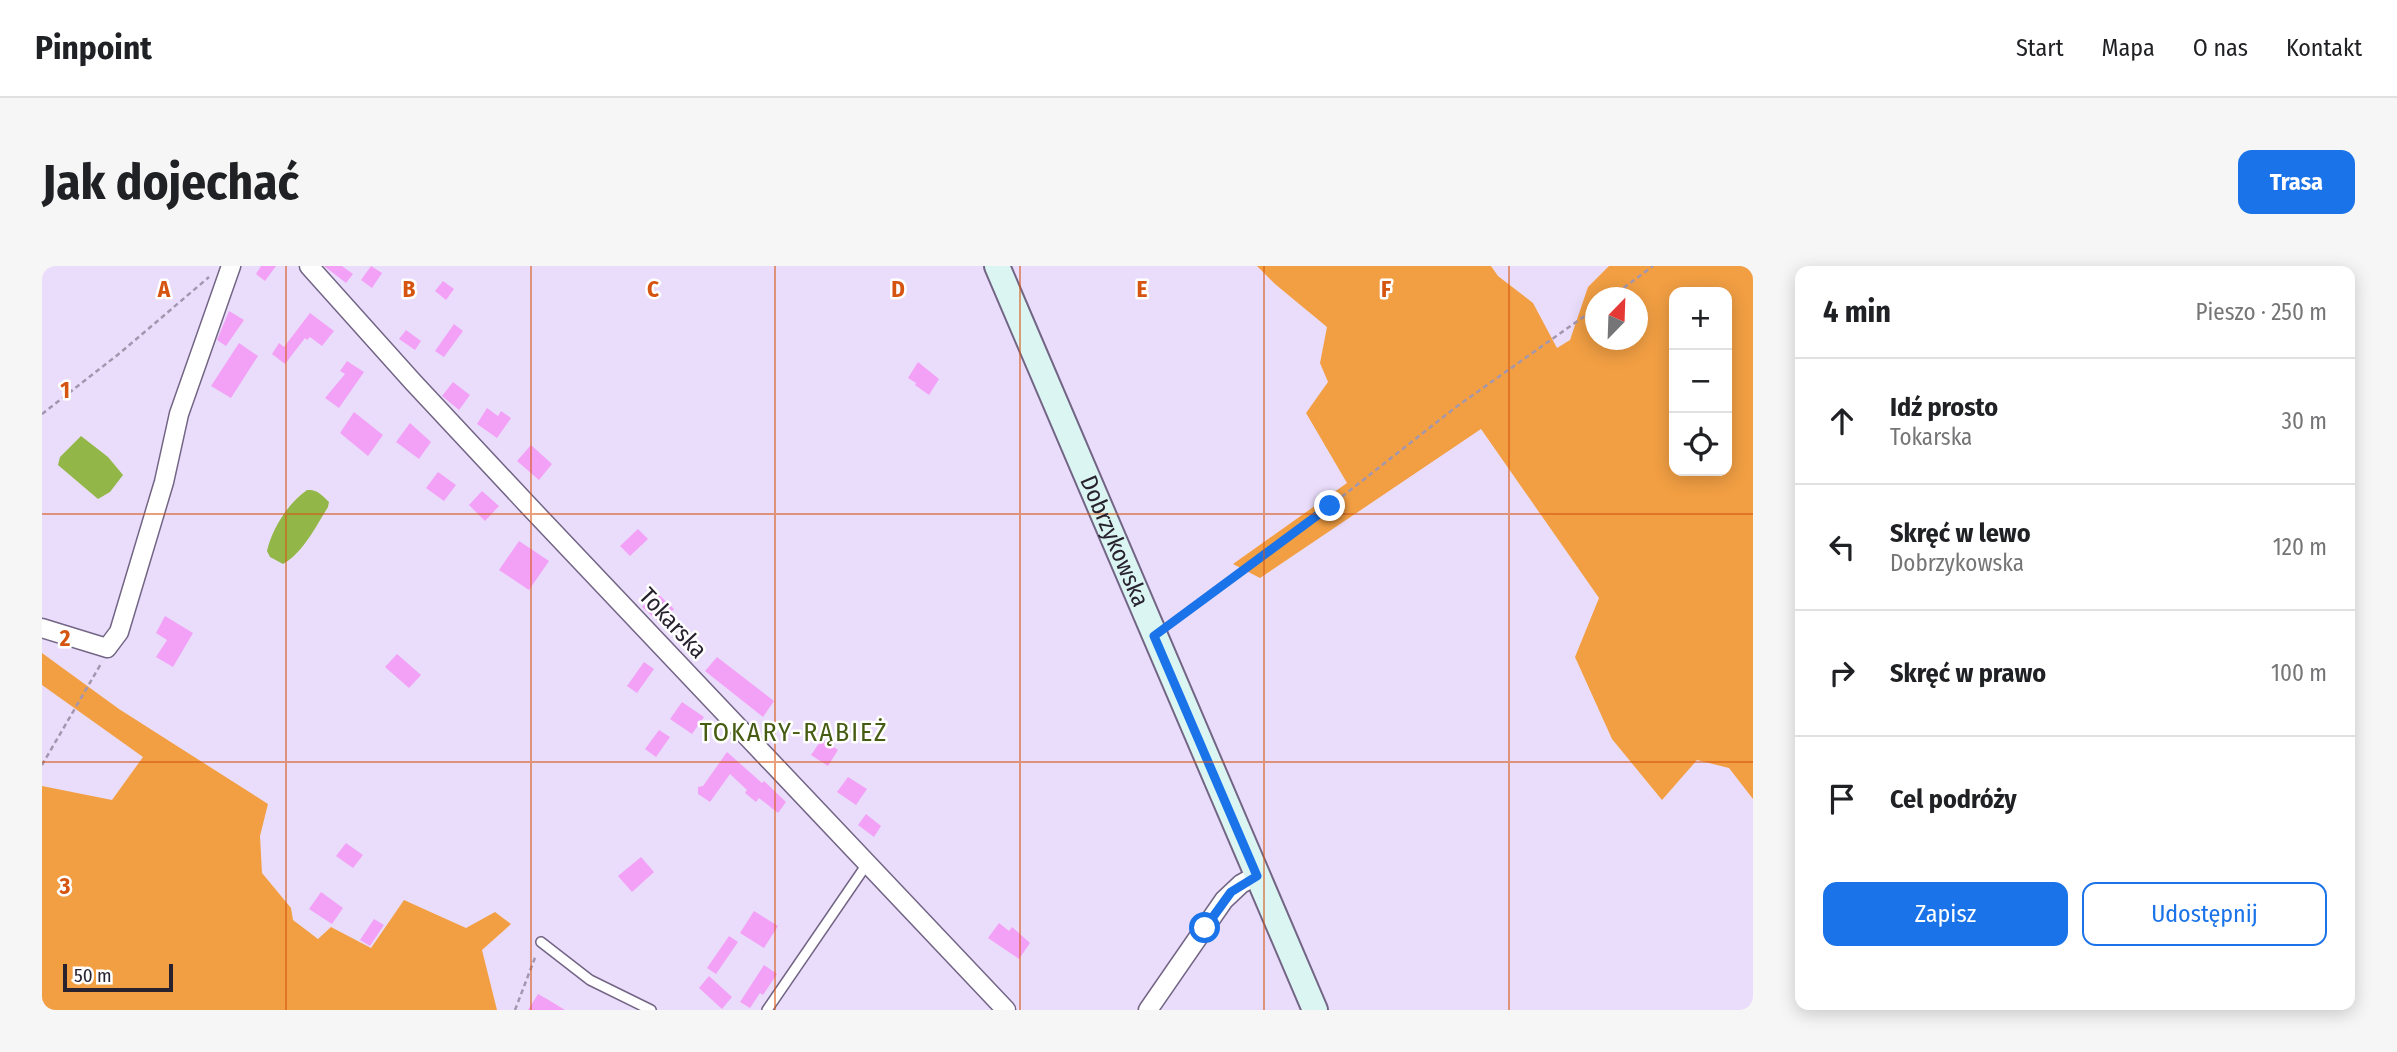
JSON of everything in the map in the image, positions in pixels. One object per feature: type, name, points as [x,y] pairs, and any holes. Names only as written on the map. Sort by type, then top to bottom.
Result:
[{"type":"main road","name":"Dobrzykowska","points":[[997,266],[1315,1010]]},
{"type":"street","points":[[42,628],[107,648],[119,632],[164,482],[179,414],[231,266]]},
{"type":"street","name":"Tokarska","points":[[309,266],[413,382],[1006,1010]]},
{"type":"street","points":[[1148,1010],[1224,900],[1241,884],[1257,876]]},
{"type":"lane","points":[[767,1010],[867,864]]},
{"type":"lane","points":[[541,942],[590,980],[651,1010]]},
{"type":"path","points":[[1625,287],[1653,266]]},
{"type":"path","points":[[42,414],[120,353],[212,275]]},
{"type":"path","points":[[1154,636],[1330,506],[1456,407],[1585,315]]},
{"type":"path","points":[[42,765],[119,632]]},
{"type":"path","points":[[515,1010],[541,942]]},
{"type":"shaded area","points":[[1257,266],[1491,266],[1498,276],[1533,303],[1557,348],[1570,340],[1585,296],[1585,350],[1648,350],[1648,287],[1588,287],[1609,266],[1753,266],[1753,799],[1729,768],[1697,760],[1662,800],[1612,739],[1575,657],[1599,598],[1481,429],[1260,578],[1233,564],[1347,483],[1306,413],[1328,382],[1320,363],[1327,327]]},
{"type":"shaded area","points":[[81,436],[108,457],[123,475],[110,492],[98,499],[58,465],[60,457]]},
{"type":"shaded area","points":[[307,490],[314,490],[322,495],[329,502],[328,507],[303,546],[283,564],[270,557],[267,551],[269,543],[287,509]]},
{"type":"shaded area","points":[[42,653],[119,709],[268,804],[260,836],[262,873],[291,908],[293,920],[318,939],[331,927],[371,948],[404,900],[466,928],[495,912],[511,924],[482,950],[497,1010],[42,1010],[42,786],[112,800],[143,757],[42,685]]},
{"type":"building","points":[[261,266],[276,266],[265,281],[256,274]]},
{"type":"building","points":[[324,266],[342,266],[353,274],[346,283]]},
{"type":"building","points":[[371,266],[382,273],[372,288],[361,280]]},
{"type":"building","points":[[443,281],[454,289],[446,300],[435,291]]},
{"type":"building","points":[[229,311],[244,320],[226,346],[217,340]]},
{"type":"building","points":[[310,313],[334,331],[322,346],[310,337],[307,340],[305,338],[285,364],[272,354],[279,343],[284,347]]},
{"type":"building","points":[[454,324],[463,331],[444,357],[435,351]]},
{"type":"building","points":[[406,330],[421,341],[415,350],[399,339]]},
{"type":"building","points":[[239,343],[258,356],[231,398],[211,386]]},
{"type":"building","points":[[347,361],[364,372],[339,408],[325,398],[345,374],[340,371]]},
{"type":"building","points":[[918,362],[939,379],[929,395],[908,378]]},
{"type":"building","points":[[453,382],[470,395],[459,410],[442,396]]},
{"type":"building","points":[[487,408],[498,416],[501,411],[511,418],[497,438],[477,424]]},
{"type":"building","points":[[354,412],[383,435],[368,456],[340,433]]},
{"type":"building","points":[[410,423],[431,442],[419,459],[396,442]]},
{"type":"building","points":[[531,445],[552,464],[539,480],[517,461]]},
{"type":"building","points":[[438,472],[456,485],[444,501],[426,488]]},
{"type":"building","points":[[482,491],[499,506],[485,521],[469,505]]},
{"type":"building","points":[[638,529],[648,539],[630,556],[620,546]]},
{"type":"building","points":[[519,541],[549,561],[529,590],[499,570]]},
{"type":"building","points":[[656,592],[674,609],[661,624],[642,607]]},
{"type":"building","points":[[165,616],[193,633],[173,667],[156,657],[167,640],[156,633]]},
{"type":"building","points":[[397,654],[421,675],[409,688],[385,667]]},
{"type":"building","points":[[717,657],[774,701],[763,717],[705,671]]},
{"type":"building","points":[[644,662],[654,669],[637,693],[627,686]]},
{"type":"building","points":[[682,702],[704,717],[692,734],[670,719]]},
{"type":"building","points":[[659,730],[670,737],[656,757],[645,749]]},
{"type":"building","points":[[822,739],[838,750],[828,766],[811,755]]},
{"type":"building","points":[[727,752],[786,802],[778,813],[759,798],[756,802],[730,774],[710,802],[698,794],[698,787],[703,786]]},
{"type":"building","points":[[848,777],[867,789],[856,805],[837,792]]},
{"type":"building","points":[[866,814],[881,826],[874,837],[858,825]]},
{"type":"building","points":[[346,843],[363,855],[353,868],[336,856]]},
{"type":"building","points":[[641,857],[654,872],[632,892],[618,876]]},
{"type":"building","points":[[321,892],[343,908],[332,924],[309,909]]},
{"type":"building","points":[[754,911],[778,926],[764,948],[740,933]]},
{"type":"building","points":[[374,919],[384,925],[370,946],[360,940]]},
{"type":"building","points":[[999,923],[1009,931],[1012,927],[1030,943],[1019,959],[988,938]]},
{"type":"building","points":[[729,936],[738,942],[716,974],[707,968]]},
{"type":"building","points":[[764,965],[777,974],[750,1008],[740,1002]]},
{"type":"building","points":[[709,976],[732,997],[722,1009],[699,988]]},
{"type":"building","points":[[538,994],[547,999],[565,1010],[528,1010]]},
{"type":"district","name":"TOKARY-RĄBIEŻ","points":[[794,732]]},
{"type":"route","points":[[1205,928],[1231,892],[1257,876],[1154,636],[1330,506]]}]
